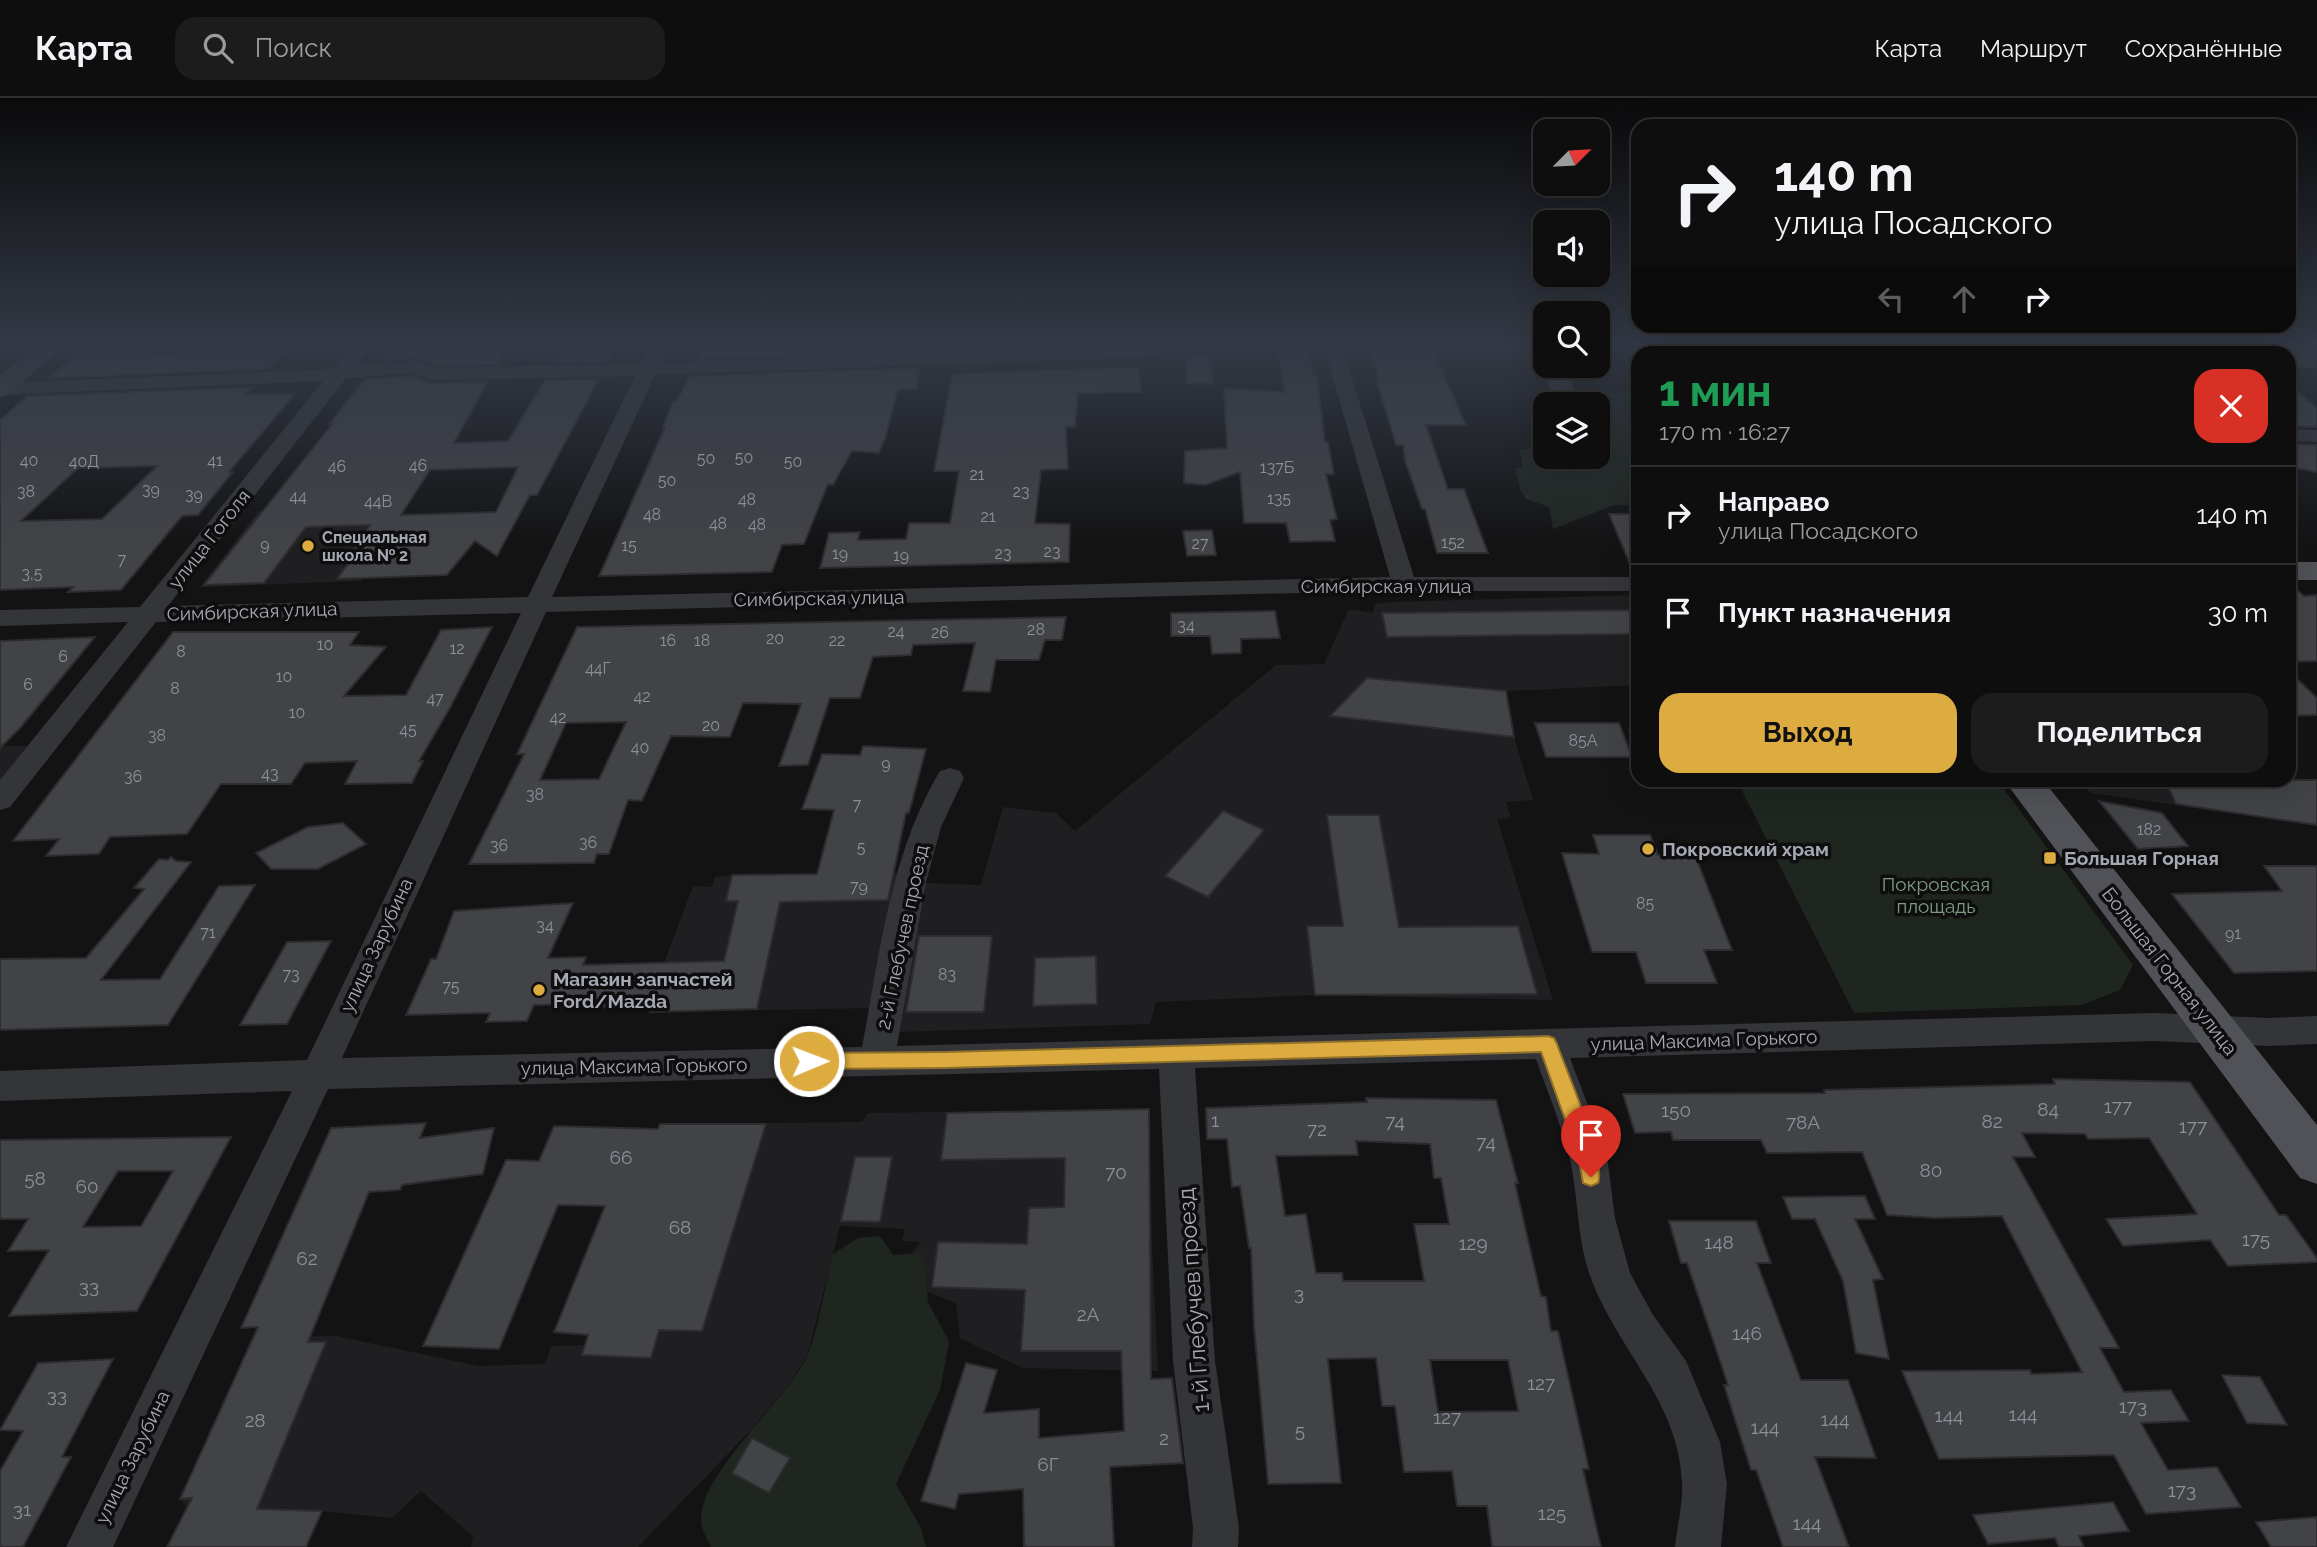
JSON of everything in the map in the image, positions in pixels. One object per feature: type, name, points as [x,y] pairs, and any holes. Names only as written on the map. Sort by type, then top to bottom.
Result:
[{"type":"main road","points":[[2296,571],[2317,571]]},
{"type":"main road","name":"Большая Горная улица","points":[[2027,787],[2317,1162]]},
{"type":"street","name":"улица Гоголя","points":[[0,800],[310,411]]},
{"type":"street","name":"улица Зарубина","points":[[89,1547],[288,1136],[629,411]]},
{"type":"street","points":[[1352,411],[1405,586]]},
{"type":"street","points":[[2296,435],[2317,436]]},
{"type":"street","name":"Симбирская улица","points":[[0,618],[537,604],[1405,586],[1631,584]]},
{"type":"street","name":"2-й Глебучев проезд","points":[[877,1060],[896,929],[926,827],[950,778]]},
{"type":"street","name":"улица Максима Горького","points":[[0,1086],[2154,1027],[2317,1030]]},
{"type":"street","points":[[1548,1044],[1588,1156],[1596,1218],[1611,1278],[1638,1330],[1671,1376],[1698,1443],[1705,1484],[1698,1547]]},
{"type":"street","name":"1-й Глебучев проезд","points":[[1176,1053],[1194,1361],[1216,1528],[1215,1547]]},
{"type":"shaded area","name":"Специальная школа № 2","points":[[408,506],[361,581],[200,587],[259,511]]},
{"type":"shaded area","points":[[1631,595],[1631,685],[1506,691],[1367,678],[1331,716],[1514,737],[1533,800],[1506,802],[1511,818],[1497,819],[1553,1000],[1315,995],[1156,1002],[1150,1024],[899,1032],[900,1012],[925,883],[981,885],[1003,807],[1056,813],[1075,831],[1276,665],[1324,664],[1349,609],[1373,613],[1375,604]]},
{"type":"shaded area","points":[[0,746],[31,746],[0,783]]},
{"type":"shaded area","points":[[2086,787],[2263,787],[2286,820],[2090,793]]},
{"type":"shaded area","points":[[903,873],[876,1008],[650,1012],[664,963],[693,886],[712,887],[715,877],[732,875]]},
{"type":"shaded area","points":[[1149,1109],[1158,1371],[1022,1368],[960,1338],[956,1303],[895,1279],[920,1242],[902,1241],[905,1229],[840,1226],[808,1354],[789,1384],[750,1431],[638,1547],[471,1547],[473,1536],[421,1491],[392,1518],[322,1511],[187,1507],[180,1499],[252,1337],[336,1336],[479,1366],[545,1364],[551,1346],[585,1345],[660,1124],[862,1122],[868,1113]]},
{"type":"green space","points":[[1610,411],[1631,411],[1631,505],[1614,505],[1553,529],[1549,507],[1526,499],[1520,489],[1515,468],[1523,467],[1520,450],[1533,449],[1533,469],[1610,469]]},
{"type":"green space","name":"Покровская площадь","points":[[1740,787],[2002,787],[2133,965],[2120,990],[2082,1005],[1854,1013]]},
{"type":"green space","points":[[880,1236],[893,1255],[923,1253],[928,1302],[949,1342],[940,1390],[896,1484],[921,1528],[926,1547],[711,1547],[702,1527],[702,1508],[711,1486],[744,1439],[799,1371],[809,1352],[833,1254],[858,1238]]},
{"type":"building","points":[[11,411],[281,411],[229,472],[233,472],[198,515],[182,516],[121,590],[68,592],[73,587],[0,590],[0,420]],"holes":[[[157,466],[102,519],[21,521],[78,468]]]},
{"type":"building","points":[[340,411],[472,411],[454,443],[508,441],[526,411],[582,411],[537,495],[530,495],[497,556],[475,541],[447,575],[337,579],[370,525],[306,527],[264,583],[204,585],[333,423],[329,424]],"holes":[[[518,467],[496,512],[401,515],[430,470]]]},
{"type":"building","points":[[669,411],[893,411],[879,453],[852,451],[833,485],[828,484],[804,544],[782,545],[772,572],[599,576]]},
{"type":"building","points":[[945,411],[1076,411],[1075,427],[1066,427],[1068,469],[1041,470],[1035,523],[1070,524],[1069,562],[820,568],[829,533],[860,532],[858,540],[906,539],[909,523],[950,523],[959,471],[934,471]]},
{"type":"building","points":[[1225,411],[1321,411],[1325,442],[1328,442],[1334,474],[1326,474],[1337,519],[1330,520],[1335,541],[1290,542],[1286,523],[1244,523],[1240,472],[1205,485],[1184,483],[1185,451],[1227,448]]},
{"type":"building","points":[[1386,411],[1460,411],[1466,425],[1426,425],[1448,489],[1464,489],[1488,553],[1437,553],[1425,509],[1422,509],[1405,461],[1403,445],[1396,445]]},
{"type":"building","points":[[2296,411],[2317,411],[2317,427],[2296,426]]},
{"type":"building","points":[[2296,444],[2317,445],[2317,472],[2296,468]]},
{"type":"building","points":[[1609,514],[1631,514],[1631,567]]},
{"type":"building","points":[[1212,530],[1216,555],[1187,556],[1183,531]]},
{"type":"building","points":[[2296,589],[2304,596],[2317,595],[2317,661],[2296,662]]},
{"type":"building","points":[[1631,610],[1631,634],[1387,637],[1382,613]]},
{"type":"building","points":[[1275,611],[1280,638],[1241,639],[1241,653],[1212,654],[1210,636],[1171,636],[1171,613]]},
{"type":"building","points":[[1066,617],[1062,640],[1045,640],[1039,660],[996,660],[990,692],[963,691],[975,643],[913,645],[911,655],[873,657],[860,698],[830,698],[808,765],[779,766],[801,704],[743,703],[730,737],[671,736],[642,801],[628,800],[609,854],[597,854],[594,863],[469,864],[524,754],[517,754],[577,627]],"holes":[[[626,722],[599,779],[540,780],[566,723]]]},
{"type":"building","points":[[492,627],[419,761],[423,761],[412,783],[345,784],[357,761],[305,763],[291,784],[221,784],[187,834],[110,837],[99,854],[46,856],[59,839],[13,841],[173,632],[359,632],[350,645],[386,647],[344,696],[406,695],[441,630]]},
{"type":"building","points":[[95,637],[21,727],[0,748],[0,641]]},
{"type":"building","points":[[1367,678],[1506,691],[1514,737],[1330,716]]},
{"type":"building","points":[[2296,678],[2317,698],[2317,715],[2296,716]]},
{"type":"building","points":[[1535,723],[1619,723],[1631,754],[1631,757],[1546,757]]},
{"type":"building","points":[[863,746],[926,749],[909,813],[906,813],[888,900],[780,902],[757,1009],[650,1012],[652,1006],[534,1005],[527,1021],[486,1022],[490,1013],[406,1015],[431,959],[436,959],[454,911],[573,903],[548,958],[586,957],[583,965],[724,961],[738,901],[726,901],[732,875],[817,874],[834,810],[802,809],[822,754],[860,755]]},
{"type":"building","points":[[2296,780],[2317,780],[2317,825],[2176,804],[2168,787],[2296,787]]},
{"type":"building","points":[[2099,801],[2162,813],[2188,846],[2138,849]]},
{"type":"building","points":[[1223,811],[1264,830],[1208,897],[1165,876]]},
{"type":"building","points":[[1327,815],[1379,815],[1399,927],[1518,926],[1537,994],[1315,995],[1307,926],[1343,926]]},
{"type":"building","points":[[343,823],[366,844],[318,869],[271,869],[256,853],[308,827]]},
{"type":"building","points":[[1593,835],[1650,835],[1658,855],[1695,855],[1732,950],[1704,950],[1717,983],[1646,983],[1636,952],[1592,952],[1562,853],[1599,854]]},
{"type":"building","points":[[171,857],[176,861],[191,862],[101,980],[160,979],[219,886],[255,885],[168,1025],[0,1030],[0,959],[86,958],[144,889],[134,888],[159,859],[168,860]]},
{"type":"building","points":[[2264,866],[2317,866],[2317,971],[2234,973],[2172,894],[2282,891]]},
{"type":"building","points":[[919,936],[992,936],[984,1012],[906,1012]]},
{"type":"building","points":[[331,941],[287,1024],[240,1025],[287,942]]},
{"type":"building","points":[[1096,956],[1097,1004],[1033,1006],[1035,958]]},
{"type":"building","points":[[2053,1079],[2190,1082],[2279,1215],[2286,1215],[2317,1258],[2317,1262],[2228,1266],[2210,1240],[2123,1246],[2106,1219],[2197,1214],[2149,1138],[2088,1139],[2085,1134],[2022,1133],[2035,1157],[2013,1157],[2119,1348],[2100,1348],[2124,1392],[2171,1390],[2189,1421],[2141,1423],[2168,1470],[2217,1467],[2241,1507],[2146,1514],[2114,1455],[1939,1459],[1902,1371],[2030,1370],[2031,1374],[2082,1372],[2002,1216],[1935,1218],[1887,1215],[1862,1152],[1767,1153],[1761,1140],[1673,1140],[1671,1132],[1635,1133],[1623,1094],[1825,1093],[1824,1090],[2055,1084]]},
{"type":"building","points":[[1366,1098],[1496,1100],[1518,1183],[1515,1183],[1541,1296],[1546,1297],[1551,1331],[1558,1331],[1589,1469],[1583,1469],[1601,1547],[1492,1547],[1487,1506],[1457,1506],[1452,1471],[1404,1472],[1395,1406],[1382,1406],[1376,1358],[1328,1359],[1341,1483],[1268,1484],[1254,1326],[1251,1248],[1240,1186],[1232,1187],[1227,1139],[1207,1139],[1206,1108],[1367,1102]],"holes":[[[1356,1141],[1430,1144],[1434,1178],[1441,1178],[1449,1224],[1414,1224],[1424,1281],[1343,1281],[1342,1273],[1316,1273],[1306,1214],[1285,1216],[1276,1156],[1358,1155]],[[1430,1360],[1508,1360],[1518,1411],[1438,1412]]]},
{"type":"building","points":[[1149,1109],[1151,1379],[1172,1378],[1183,1463],[1110,1467],[1114,1547],[1024,1547],[1023,1489],[959,1494],[955,1509],[921,1501],[966,1363],[997,1370],[984,1413],[1039,1409],[1039,1438],[1124,1431],[1121,1351],[1021,1351],[1025,1290],[932,1287],[938,1242],[1027,1244],[1029,1208],[1064,1207],[1065,1158],[941,1160],[947,1113]]},
{"type":"building","points":[[426,1123],[420,1138],[494,1128],[483,1174],[402,1185],[400,1190],[369,1192],[308,1342],[326,1342],[257,1509],[322,1511],[306,1547],[167,1547],[192,1498],[180,1499],[258,1327],[241,1328],[331,1128]]},
{"type":"building","points":[[660,1124],[766,1124],[702,1331],[659,1330],[651,1358],[582,1355],[588,1335],[554,1332],[605,1206],[558,1205],[499,1349],[423,1346],[506,1160],[539,1161],[554,1126],[658,1129]]},
{"type":"building","points":[[231,1137],[137,1311],[9,1316],[49,1250],[8,1251],[28,1219],[0,1219],[0,1140]],"holes":[[[118,1171],[173,1171],[141,1226],[83,1227]]]},
{"type":"building","points":[[855,1157],[892,1157],[880,1222],[841,1221]]},
{"type":"building","points":[[1865,1196],[1875,1219],[1855,1219],[1883,1279],[1873,1280],[1889,1359],[1856,1353],[1843,1281],[1815,1219],[1792,1219],[1783,1197]]},
{"type":"building","points":[[1669,1221],[1756,1221],[1771,1263],[1757,1263],[1801,1380],[1848,1380],[1876,1458],[1815,1457],[1849,1547],[1783,1547],[1756,1470],[1751,1470],[1724,1385],[1728,1385],[1687,1263],[1681,1263]]},
{"type":"building","points":[[113,1359],[62,1457],[71,1457],[23,1547],[0,1547],[0,1471],[23,1431],[0,1430],[38,1363]]},
{"type":"building","points":[[2222,1375],[2260,1377],[2287,1425],[2247,1423]]},
{"type":"building","points":[[752,1438],[790,1458],[769,1493],[732,1473]]},
{"type":"building","points":[[2113,1502],[2129,1531],[2079,1536],[2084,1547],[2059,1547],[2055,1538],[1988,1544],[1973,1515]]},
{"type":"building","points":[[2317,1517],[2317,1547],[2271,1547],[2256,1522]]},
{"type":"place","name":"Специальная школа № 2","points":[[308,546]]},
{"type":"place","name":"Покровский храм","points":[[1648,849]]},
{"type":"place","name":"Большая Горная","points":[[2050,858]]},
{"type":"place","name":"Магазин запчастей Ford/Mazda","points":[[539,990]]},
{"type":"route","points":[[809,1061],[946,1060],[1548,1044],[1588,1156],[1591,1177]]}]
